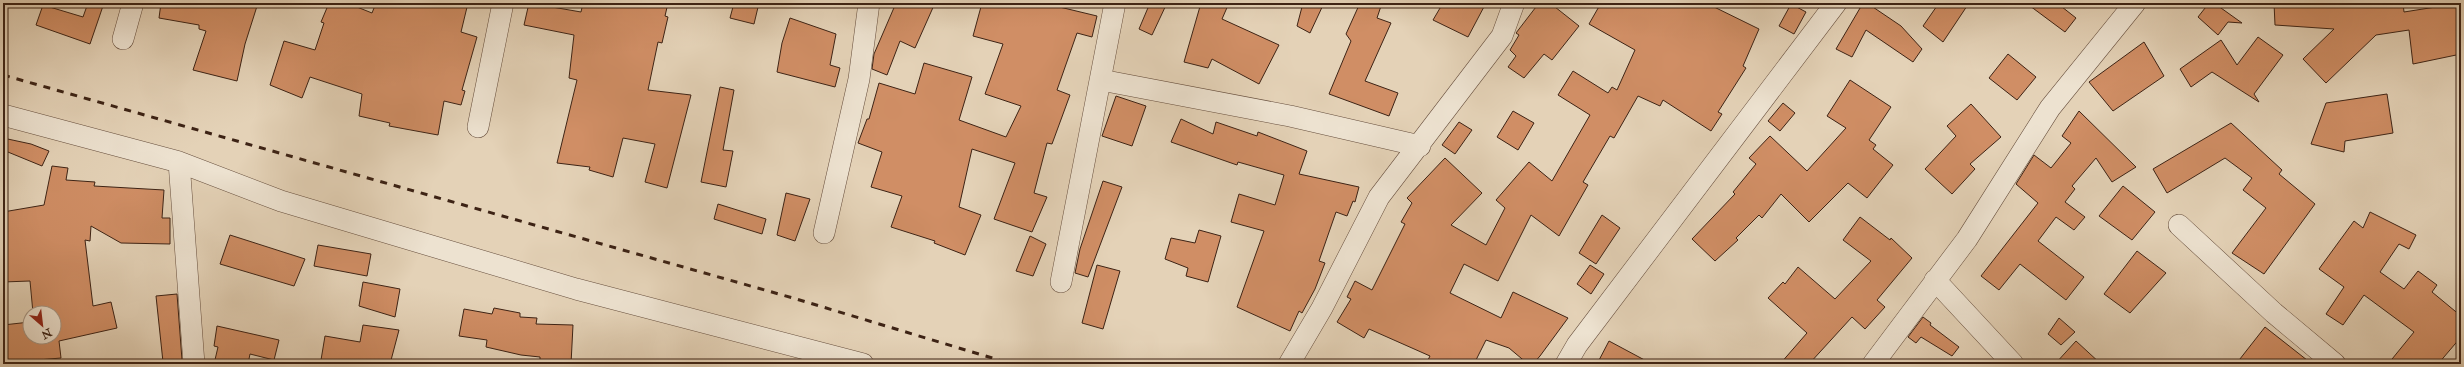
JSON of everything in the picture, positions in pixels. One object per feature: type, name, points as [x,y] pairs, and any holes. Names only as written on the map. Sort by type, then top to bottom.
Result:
[{"type":"street","points":[[123,39],[133,3]]},
{"type":"street","points":[[478,127],[503,3]]},
{"type":"street","points":[[824,233],[859,79],[870,3]]},
{"type":"street","points":[[1061,282],[1115,3]]},
{"type":"street","points":[[1289,364],[1322,308],[1379,197],[1393,176],[1420,146],[1502,36],[1514,3]]},
{"type":"street","points":[[1566,364],[1577,345],[1836,3]]},
{"type":"street","points":[[1874,364],[1935,280],[1967,239],[2050,108],[2135,3]]},
{"type":"street","points":[[1101,80],[1290,116],[1420,146]]},
{"type":"street","points":[[3,115],[179,162],[281,200],[576,289],[863,364]]},
{"type":"street","points":[[179,162],[194,364]]},
{"type":"street","points":[[2179,225],[2274,313],[2335,364]]},
{"type":"street","points":[[1935,280],[2013,364]]},
{"type":"building","points":[[88,3],[104,3],[90,44],[36,25],[43,5],[83,17]]},
{"type":"building","points":[[161,3],[258,3],[245,44],[237,81],[193,70],[206,31],[199,29],[199,25],[159,18]]},
{"type":"building","points":[[329,3],[347,3],[372,13],[376,3],[468,3],[461,32],[477,37],[462,90],[465,91],[461,105],[444,101],[438,135],[389,126],[390,123],[359,116],[362,94],[310,77],[302,98],[270,85],[284,41],[315,50],[324,23],[321,22]]},
{"type":"building","points":[[529,3],[581,12],[583,3],[668,3],[665,16],[668,17],[662,43],[658,42],[648,90],[691,95],[667,188],[645,182],[655,144],[623,138],[613,177],[589,170],[590,167],[557,163],[577,80],[569,78],[574,35],[524,25]]},
{"type":"building","points":[[734,3],[759,3],[754,24],[730,18]]},
{"type":"building","points":[[896,3],[935,3],[915,48],[900,41],[887,75],[872,69],[874,54]]},
{"type":"building","points":[[982,3],[1043,3],[1097,16],[1092,37],[1077,33],[1057,90],[1070,95],[1052,144],[1047,143],[1034,193],[1047,197],[1032,232],[994,219],[1015,163],[972,149],[959,207],[981,215],[965,255],[934,243],[935,241],[891,227],[902,196],[871,187],[882,152],[858,143],[867,119],[869,119],[879,83],[915,94],[924,63],[972,77],[959,120],[1006,137],[1021,106],[985,94],[1003,44],[973,36]]},
{"type":"building","points":[[1150,3],[1167,3],[1152,35],[1139,29]]},
{"type":"building","points":[[1201,3],[1229,3],[1222,19],[1279,45],[1259,84],[1212,59],[1208,68],[1184,62]]},
{"type":"building","points":[[1303,3],[1324,3],[1310,33],[1297,26]]},
{"type":"building","points":[[1360,3],[1382,3],[1377,18],[1391,23],[1365,81],[1398,93],[1389,116],[1329,94],[1351,41],[1346,34]]},
{"type":"building","points":[[1443,3],[1486,3],[1468,37],[1433,20]]},
{"type":"building","points":[[1539,3],[1550,3],[1579,26],[1552,60],[1544,54],[1524,78],[1508,67],[1516,56],[1510,50],[1519,35],[1516,33]]},
{"type":"building","points":[[1601,3],[1706,3],[1759,29],[1743,66],[1746,68],[1718,112],[1722,114],[1711,131],[1663,100],[1660,106],[1638,96],[1614,138],[1610,136],[1583,182],[1588,185],[1559,236],[1531,215],[1498,281],[1464,264],[1450,293],[1501,318],[1513,292],[1568,318],[1540,356],[1533,364],[1528,364],[1509,348],[1486,340],[1474,364],[1426,364],[1430,356],[1369,329],[1364,338],[1337,322],[1351,299],[1347,297],[1355,281],[1372,290],[1405,224],[1401,222],[1412,203],[1407,198],[1445,158],[1482,193],[1451,225],[1486,245],[1505,208],[1496,200],[1529,162],[1552,181],[1590,115],[1558,95],[1573,71],[1608,93],[1612,87],[1617,90],[1635,50],[1589,24]]},
{"type":"building","points":[[1863,3],[1867,3],[1901,26],[1922,49],[1913,62],[1866,30],[1852,57],[1836,49]]},
{"type":"building","points":[[1939,3],[1969,3],[1943,42],[1923,26]]},
{"type":"building","points":[[2026,3],[2057,3],[2076,18],[2065,32]]},
{"type":"building","points":[[2209,3],[2214,3],[2242,23],[2228,22],[2218,35],[2198,17]]},
{"type":"building","points":[[2274,3],[2403,3],[2404,12],[2442,6],[2442,3],[2461,3],[2461,54],[2413,64],[2409,30],[2376,35],[2326,83],[2303,59],[2334,29],[2275,25]]},
{"type":"building","points":[[1791,4],[1806,12],[1794,34],[1779,26]]},
{"type":"building","points":[[790,18],[836,34],[830,65],[840,68],[835,87],[777,72],[782,43]]},
{"type":"building","points":[[2258,37],[2283,55],[2254,94],[2259,102],[2212,72],[2191,87],[2180,69],[2221,40],[2237,65]]},
{"type":"building","points":[[2144,42],[2164,76],[2113,111],[2089,82]]},
{"type":"building","points":[[2008,54],[2036,77],[2017,100],[1989,78]]},
{"type":"building","points":[[1850,80],[1891,107],[1869,140],[1876,145],[1873,149],[1893,165],[1867,198],[1848,183],[1809,222],[1781,194],[1762,218],[1759,215],[1736,238],[1738,240],[1715,261],[1692,239],[1735,194],[1733,192],[1756,164],[1749,158],[1770,136],[1807,171],[1846,128],[1827,116]]},
{"type":"building","points":[[720,87],[734,90],[723,150],[733,151],[726,187],[701,182]]},
{"type":"building","points":[[2387,94],[2393,133],[2345,141],[2344,152],[2311,144],[2326,103]]},
{"type":"building","points":[[1116,96],[1146,106],[1132,146],[1102,136]]},
{"type":"building","points":[[1783,103],[1795,113],[1780,131],[1768,121]]},
{"type":"building","points":[[1971,104],[2001,137],[1970,164],[1975,169],[1952,194],[1925,169],[1956,136],[1947,126]]},
{"type":"building","points":[[1513,111],[1534,123],[1518,150],[1497,137]]},
{"type":"building","points":[[2079,111],[2136,167],[2112,182],[2096,158],[2072,186],[2075,189],[2065,202],[2085,217],[2074,230],[2056,217],[2038,241],[2084,277],[2066,300],[2020,264],[1999,290],[1981,276],[2038,203],[2016,184],[2034,155],[2051,168],[2071,143],[2062,136]]},
{"type":"building","points":[[1181,119],[1213,134],[1216,122],[1257,136],[1258,132],[1307,151],[1299,174],[1359,187],[1355,202],[1353,201],[1347,216],[1336,212],[1319,261],[1325,263],[1315,289],[1302,313],[1299,311],[1290,331],[1237,307],[1264,231],[1231,222],[1239,194],[1275,205],[1284,175],[1238,162],[1237,165],[1171,142]]},
{"type":"building","points":[[1459,122],[1472,130],[1455,154],[1442,145]]},
{"type":"building","points":[[2231,123],[2282,170],[2279,174],[2315,204],[2264,274],[2232,253],[2266,208],[2243,190],[2252,178],[2225,158],[2167,193],[2153,169]]},
{"type":"building","points":[[3,138],[31,144],[49,151],[42,166],[3,150]]},
{"type":"building","points":[[52,166],[68,168],[66,180],[95,182],[94,186],[164,190],[162,218],[170,218],[170,244],[121,243],[91,226],[90,241],[85,240],[93,306],[111,302],[117,328],[62,340],[62,305],[32,305],[30,281],[3,282],[3,212],[44,205]]},
{"type":"building","points":[[1103,181],[1122,187],[1088,277],[1075,273],[1080,249]]},
{"type":"building","points":[[2123,186],[2155,212],[2132,240],[2099,216]]},
{"type":"building","points":[[786,193],[810,199],[795,241],[777,235]]},
{"type":"building","points":[[718,204],[766,219],[762,234],[714,219]]},
{"type":"building","points":[[2370,212],[2416,235],[2409,249],[2399,244],[2380,272],[2404,289],[2418,271],[2437,285],[2432,292],[2461,316],[2461,337],[2438,364],[2388,364],[2414,332],[2364,295],[2343,325],[2326,314],[2344,287],[2319,269],[2354,221],[2363,228]]},
{"type":"building","points":[[1602,215],[1620,228],[1596,264],[1579,253]]},
{"type":"building","points":[[1860,217],[1890,240],[1891,238],[1912,258],[1877,300],[1885,307],[1865,329],[1852,317],[1809,364],[1780,364],[1807,333],[1768,298],[1783,282],[1785,284],[1798,267],[1835,299],[1871,261],[1843,240]]},
{"type":"building","points":[[1199,230],[1221,236],[1208,282],[1186,276],[1188,268],[1165,259],[1171,238],[1195,243]]},
{"type":"building","points":[[230,235],[305,259],[294,286],[220,264]]},
{"type":"building","points":[[1030,236],[1046,244],[1033,276],[1016,271]]},
{"type":"building","points":[[318,245],[371,254],[367,276],[314,266]]},
{"type":"building","points":[[2137,251],[2166,273],[2130,313],[2104,294]]},
{"type":"building","points":[[1097,265],[1120,271],[1103,329],[1082,323]]},
{"type":"building","points":[[1590,265],[1604,274],[1591,294],[1577,284]]},
{"type":"building","points":[[363,282],[400,289],[395,317],[359,306]]},
{"type":"building","points":[[177,294],[182,360],[163,362],[156,296]]},
{"type":"building","points":[[494,308],[520,313],[520,317],[537,318],[536,324],[573,325],[571,364],[540,364],[540,357],[521,355],[486,347],[487,340],[459,336],[464,309],[492,314]]},
{"type":"building","points":[[1923,317],[1931,323],[1930,325],[1959,347],[1952,356],[1921,337],[1916,343],[1908,337]]},
{"type":"building","points":[[2059,318],[2075,332],[2061,345],[2048,334]]},
{"type":"building","points":[[22,323],[22,345],[59,345],[61,358],[3,363],[3,325]]},
{"type":"building","points":[[363,325],[399,330],[390,364],[355,364],[321,360],[325,336],[360,342]]},
{"type":"building","points":[[217,326],[279,340],[274,360],[250,354],[248,364],[214,364],[218,347],[214,346]]},
{"type":"building","points":[[2265,327],[2312,364],[2236,364]]},
{"type":"building","points":[[1609,341],[1652,364],[1597,364]]},
{"type":"building","points":[[2076,341],[2101,364],[2055,364]]},
{"type":"railway","points":[[3,75],[793,298],[1012,364]]}]
